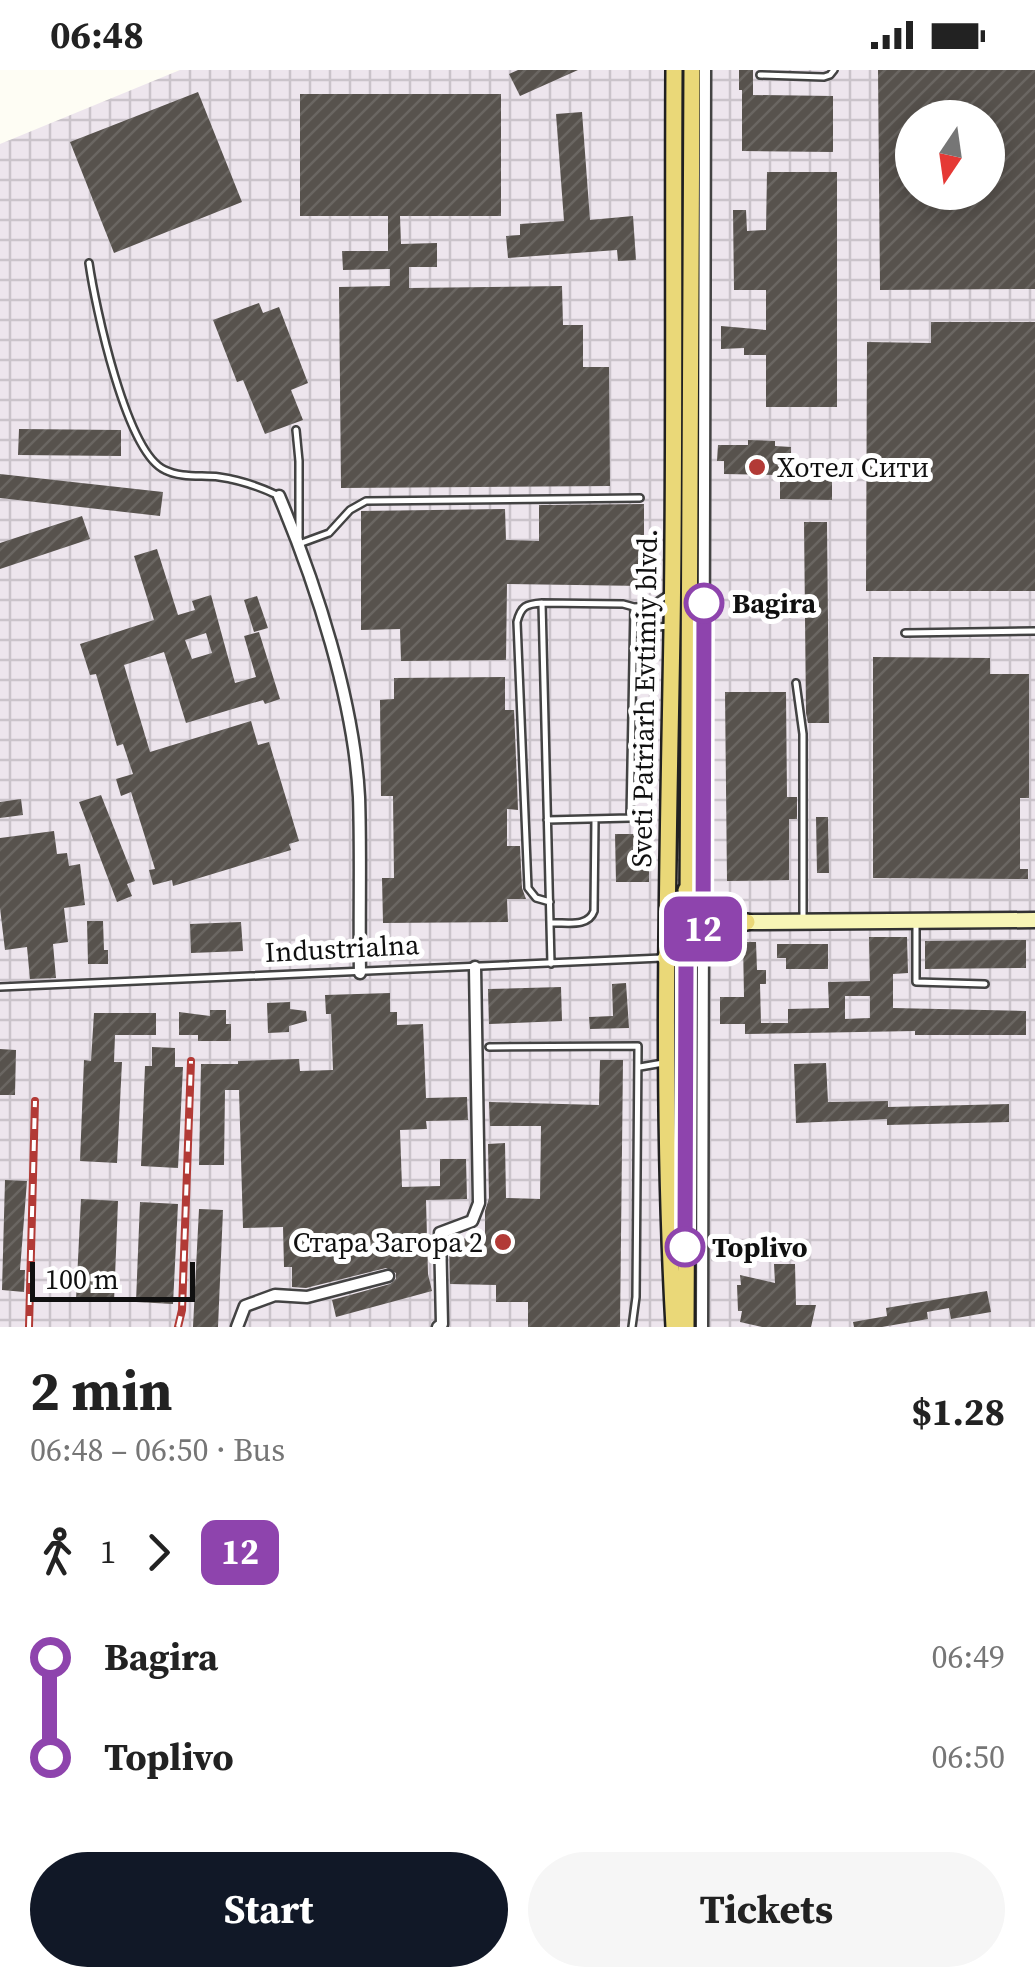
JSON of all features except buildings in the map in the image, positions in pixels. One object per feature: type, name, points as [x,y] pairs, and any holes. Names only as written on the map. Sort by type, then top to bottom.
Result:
[{"type":"main road","name":"Sveti Patriarh Evtimiy blvd.","points":[[674,70],[672,626],[665,958],[674,1327]]},
{"type":"main road","name":"Sveti Patriarh Evtimiy blvd.","points":[[686,1327],[692,70]]},
{"type":"main road","points":[[686,890],[720,918],[747,922]]},
{"type":"street","points":[[702,1327],[705,70]]},
{"type":"street","points":[[279,496],[299,544],[351,733],[358,795],[360,973]]},
{"type":"street","points":[[686,956],[721,930],[747,922],[1035,920]]},
{"type":"street","name":"Industrialna","points":[[665,958],[686,956]]},
{"type":"street","points":[[438,1327],[442,1324],[440,1234],[472,1221],[479,1203],[475,966]]},
{"type":"street","points":[[237,1327],[245,1306],[275,1295],[307,1297],[388,1276]]},
{"type":"lane","points":[[760,75],[824,77],[834,70]]},
{"type":"lane","points":[[89,263],[99,328],[136,433],[153,462],[175,474],[251,483],[279,496]]},
{"type":"lane","points":[[296,430],[299,544],[329,532],[366,500],[640,498]]},
{"type":"lane","points":[[550,902],[536,898],[528,888],[517,622],[520,611],[527,604],[542,602],[650,606],[672,592]]},
{"type":"lane","points":[[542,602],[551,964]]},
{"type":"lane","points":[[547,820],[630,818],[634,608]]},
{"type":"lane","points":[[634,629],[672,626]]},
{"type":"lane","points":[[905,632],[1035,631]]},
{"type":"lane","points":[[796,683],[803,734],[804,921]]},
{"type":"lane","points":[[550,923],[586,922],[591,918],[595,820]]},
{"type":"lane","points":[[794,834],[804,834]]},
{"type":"lane","points":[[916,919],[916,982],[985,984]]},
{"type":"lane","name":"Industrialna","points":[[0,987],[665,958]]},
{"type":"lane","points":[[489,1047],[638,1046],[636,1297],[632,1327]]},
{"type":"lane","points":[[638,1068],[666,1062]]},
{"type":"shaded area","points":[[180,70],[1035,70],[1035,1327],[0,1327],[0,144]]},
{"type":"railway","points":[[178,1327],[182,1310],[191,1061]]},
{"type":"railway","points":[[29,1327],[35,1101]]},
{"type":"bus line","name":"12","points":[[685,1247],[686,956],[703,945],[704,603]]},
{"type":"place","name":"Хотел Сити","points":[[757,467]]},
{"type":"place","name":"Bagira","points":[[704,603]]},
{"type":"place","name":"Стара Загора 2","points":[[503,1242]]},
{"type":"place","name":"Toplivo","points":[[685,1247]]}]
